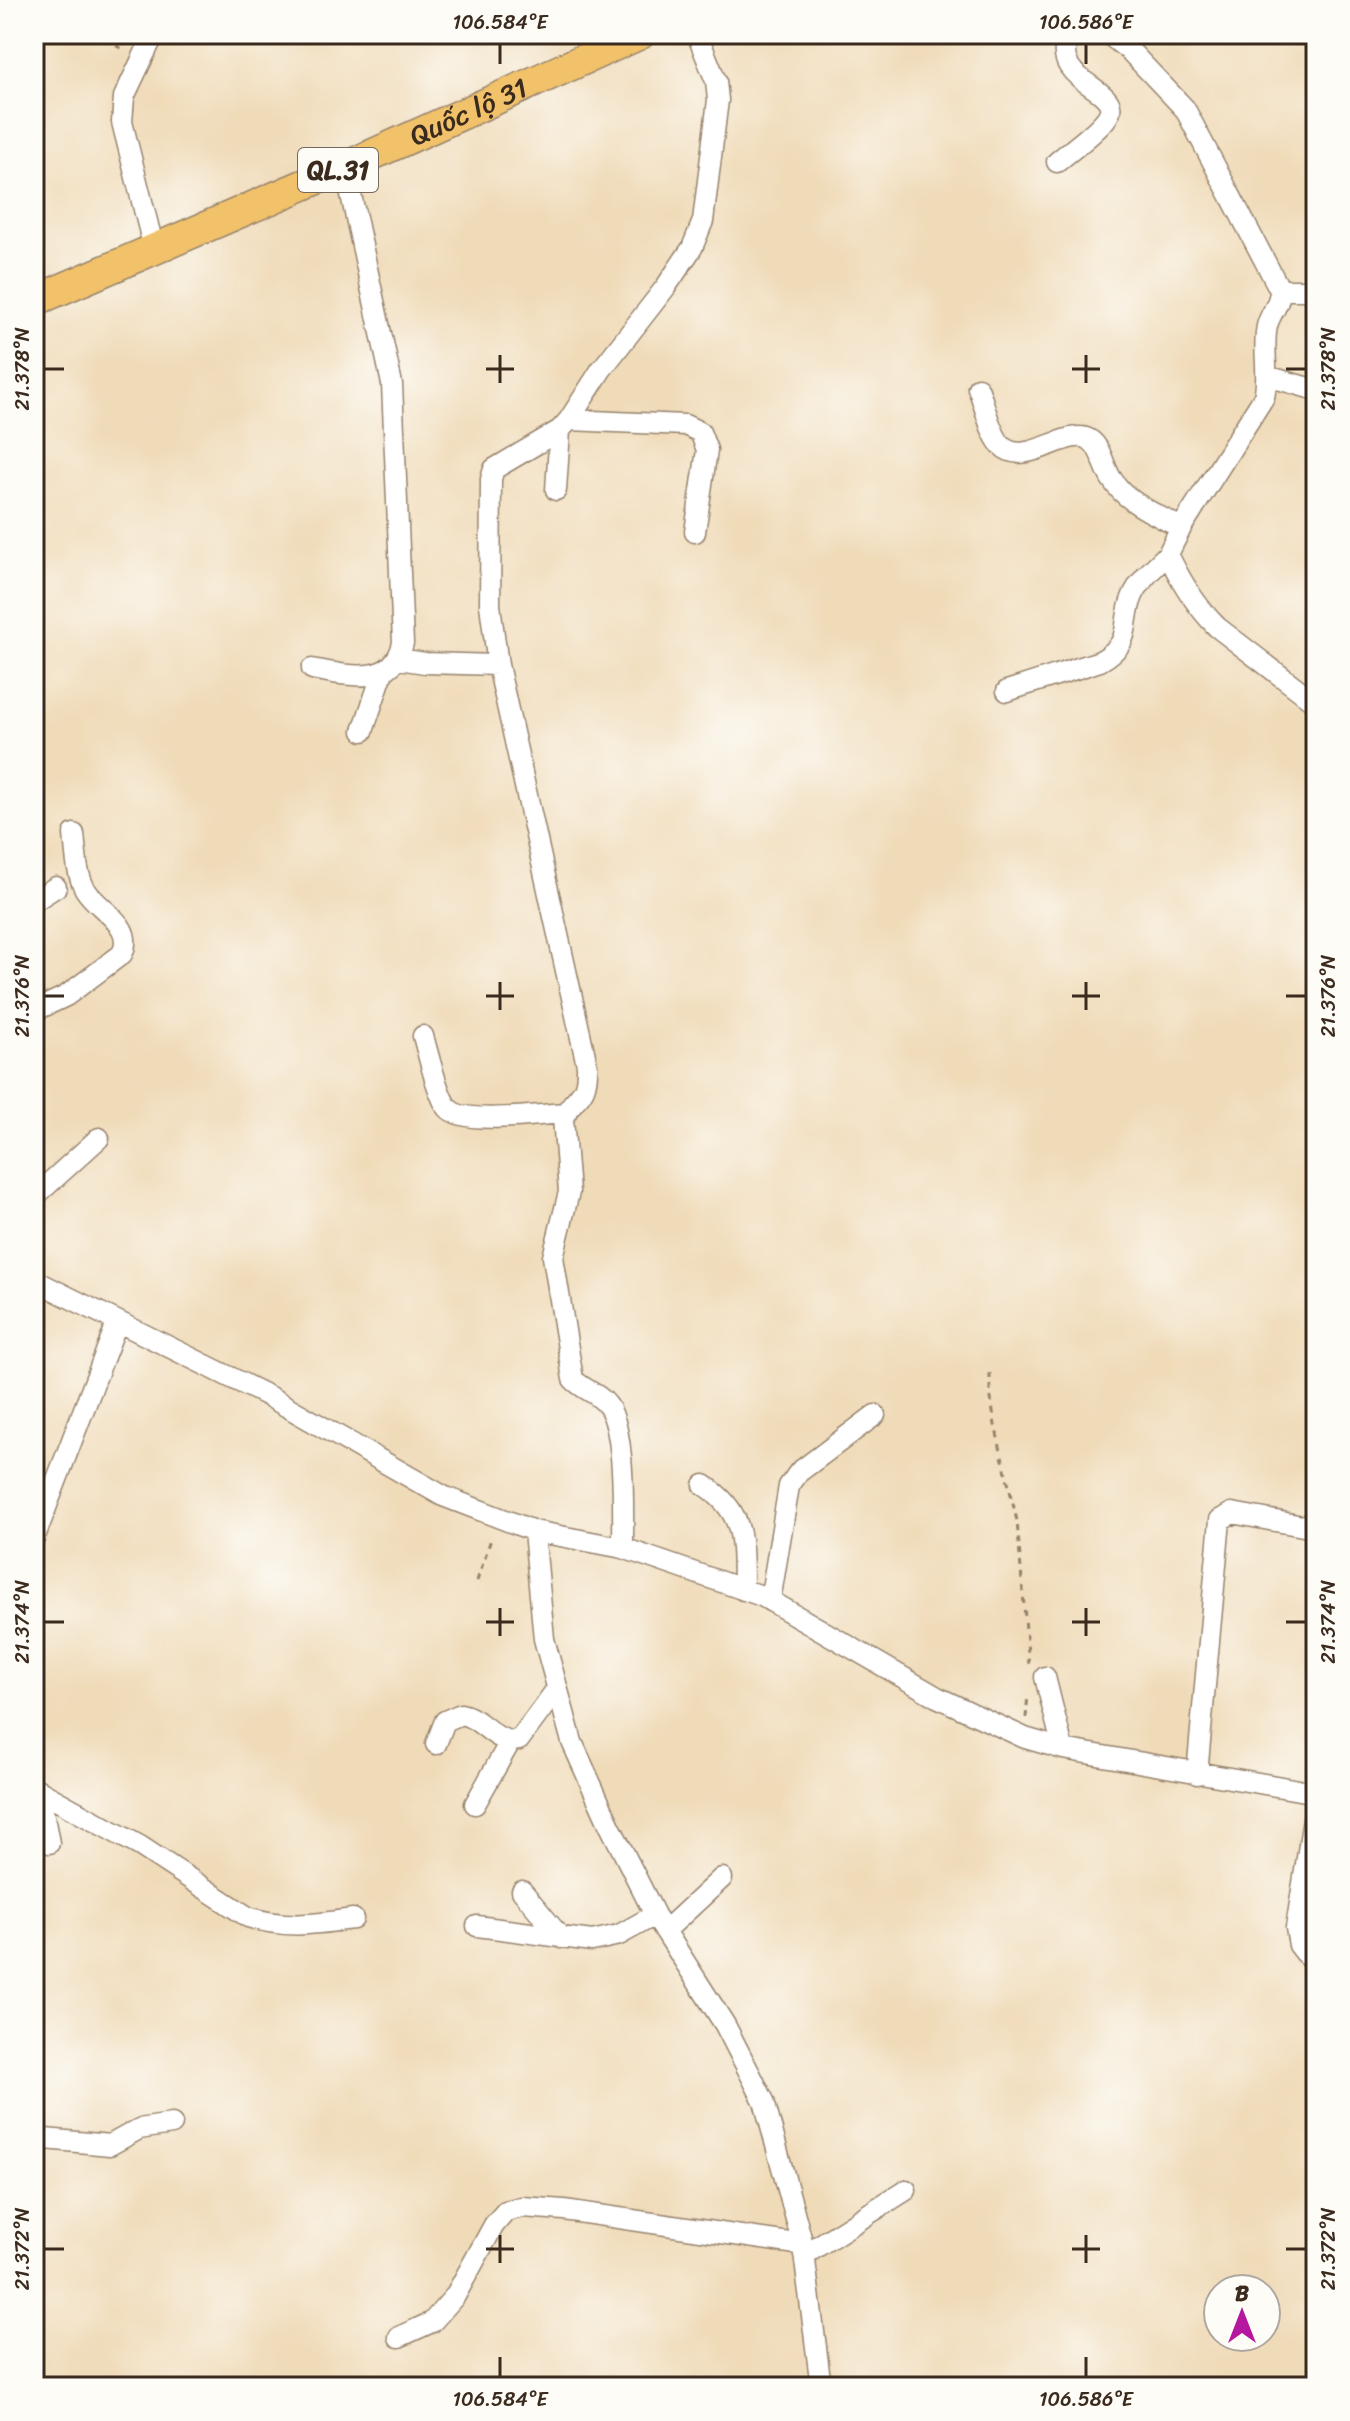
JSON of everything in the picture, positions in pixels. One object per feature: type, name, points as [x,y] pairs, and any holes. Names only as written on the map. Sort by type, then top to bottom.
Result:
[{"type":"highway","name":"Quốc lộ 31","points":[[34,301],[345,167],[640,34]]},
{"type":"street","points":[[154,34],[124,97],[122,122],[154,249]]},
{"type":"street","points":[[623,1548],[624,1488],[614,1418],[602,1399],[578,1384],[570,1370],[553,1270],[554,1246],[569,1192],[562,1125],[565,1113],[584,1092],[587,1065],[498,665],[490,605],[491,479],[494,469],[564,425],[692,248],[703,221],[718,100],[716,81],[697,34]]},
{"type":"street","points":[[1057,162],[1106,120],[1109,109],[1103,93],[1076,75],[1066,62],[1064,46],[1069,34]]},
{"type":"street","points":[[1108,34],[1130,51],[1185,109],[1298,290],[1316,303]]},
{"type":"street","points":[[345,167],[392,384],[403,643],[363,731]]},
{"type":"street","points":[[1007,691],[1100,661],[1113,653],[1124,638],[1130,605],[1137,589],[1168,554],[1181,528],[1264,397],[1267,323],[1280,299],[1298,290]]},
{"type":"street","points":[[1267,376],[1316,390]]},
{"type":"street","points":[[978,388],[997,438],[1007,450],[1024,453],[1078,437],[1088,438],[1095,445],[1111,478],[1124,493],[1181,528]]},
{"type":"street","points":[[556,490],[564,425]]},
{"type":"street","points":[[564,425],[685,425],[700,432],[707,450],[695,532]]},
{"type":"street","points":[[1168,554],[1181,582],[1204,614],[1316,703]]},
{"type":"street","points":[[312,669],[348,675],[391,666],[498,665]]},
{"type":"street","points":[[34,1011],[66,996],[122,954],[126,945],[124,929],[87,892],[83,884],[74,834]]},
{"type":"street","points":[[34,901],[56,887]]},
{"type":"street","points":[[423,1036],[444,1104],[453,1114],[474,1119],[565,1113]]},
{"type":"street","points":[[34,1197],[99,1138]]},
{"type":"street","points":[[34,1280],[270,1397],[443,1496],[534,1531],[623,1548],[770,1601],[937,1697],[1025,1738],[1063,1749],[1316,1793]]},
{"type":"street","points":[[34,1539],[117,1323]]},
{"type":"street","points":[[770,1601],[789,1486],[799,1472],[875,1415]]},
{"type":"street","points":[[704,1485],[722,1496],[738,1520],[743,1590]]},
{"type":"street","points":[[1197,1774],[1220,1520],[1232,1513],[1303,1526],[1316,1522]]},
{"type":"street","points":[[534,1531],[544,1639],[556,1690],[578,1756],[660,1923],[725,2025],[764,2101],[804,2250],[821,2387]]},
{"type":"street","points":[[1037,1671],[1063,1749]]},
{"type":"street","points":[[436,1744],[445,1721],[461,1714],[472,1717],[501,1739],[510,1742],[523,1737],[556,1690]]},
{"type":"street","points":[[475,1804],[510,1742]]},
{"type":"street","points":[[37,1789],[49,1843]]},
{"type":"street","points":[[37,1789],[140,1846],[248,1917],[298,1926],[353,1919]]},
{"type":"street","points":[[1316,1800],[1312,1854],[1296,1928],[1299,1945],[1316,1967]]},
{"type":"street","points":[[477,1926],[561,1938],[607,1939],[660,1923],[722,1878]]},
{"type":"street","points":[[522,1891],[561,1938]]},
{"type":"street","points":[[34,2138],[110,2145],[139,2129],[172,2124]]},
{"type":"street","points":[[399,2337],[432,2322],[455,2296],[494,2225],[506,2211],[522,2207],[564,2210],[804,2250],[906,2190]]},
{"type":"path","points":[[95,34],[143,60]]},
{"type":"path","points":[[990,1373],[995,1425],[1017,1521],[1037,1671]]},
{"type":"path","points":[[477,1581],[499,1518]]},
{"type":"path","points":[[1025,1738],[1027,1694]]}]
